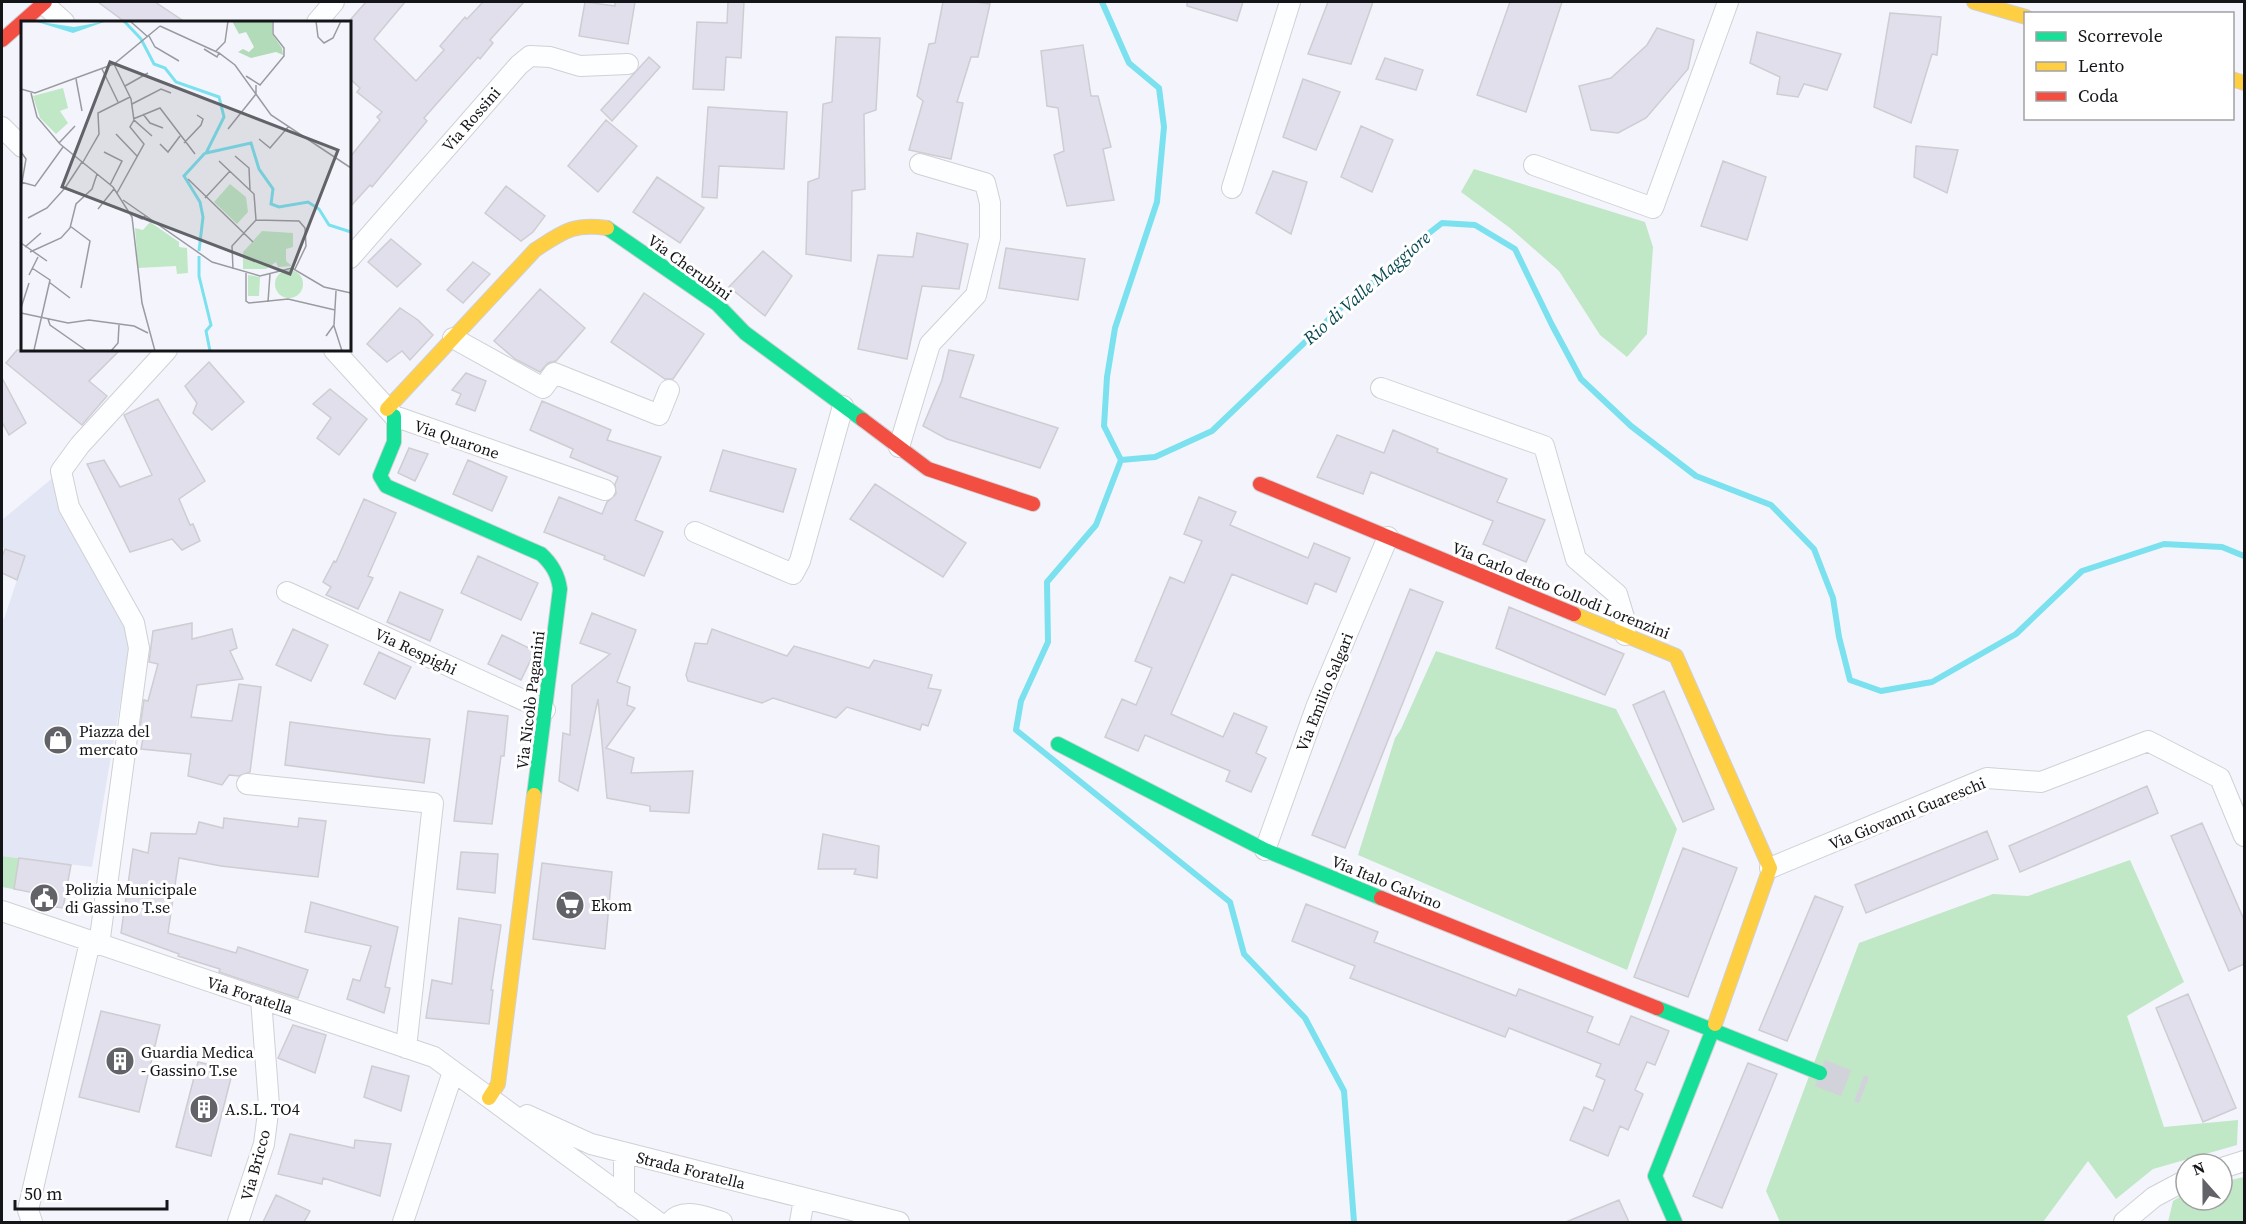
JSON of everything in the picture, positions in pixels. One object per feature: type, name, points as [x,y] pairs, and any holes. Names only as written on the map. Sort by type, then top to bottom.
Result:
[{"type":"street","points":[[23,21],[44,2],[63,21]]},
{"type":"street","points":[[318,21],[334,2]]},
{"type":"street","points":[[1232,188],[1290,2]]},
{"type":"street","points":[[1534,165],[1653,207],[1728,2]]},
{"type":"street","points":[[1974,2],[2024,17]]},
{"type":"street","points":[[2,40],[21,23]]},
{"type":"street","name":"Via Rossini","points":[[351,257],[519,65],[530,56],[550,57],[580,66],[628,64]]},
{"type":"street","points":[[2,127],[21,146]]},
{"type":"street","points":[[899,447],[930,344],[976,295],[990,238],[990,203],[986,183],[920,164]]},
{"type":"street","name":"Via Cherubini","points":[[390,413],[453,338],[535,250],[562,233],[585,225],[608,228],[717,304],[745,333],[928,469],[1033,504]]},
{"type":"street","points":[[453,338],[543,388],[554,372],[659,415],[669,390]]},
{"type":"street","points":[[32,1222],[28,1210],[95,944],[139,648],[134,623],[69,507],[61,471],[80,445],[166,351]]},
{"type":"street","name":"Via Quarone","points":[[335,351],[390,413],[604,490]]},
{"type":"street","points":[[1381,388],[1544,446],[1576,560],[1617,594],[1626,624],[1625,635]]},
{"type":"street","points":[[695,532],[793,574],[800,561],[843,406]]},
{"type":"street","name":"Via Nicolò Paganini","points":[[390,413],[397,433],[390,452],[383,462],[380,476],[386,486],[541,554],[552,563],[558,573],[561,589],[498,1084],[489,1098]]},
{"type":"street","name":"Via Carlo detto Collodi Lorenzini","points":[[1260,484],[1676,656],[1770,868]]},
{"type":"street","name":"Via Emilio Salgari","points":[[1265,850],[1317,705],[1388,537]]},
{"type":"street","name":"Via Respighi","points":[[287,592],[545,710]]},
{"type":"street","name":"Via Giovanni Guareschi","points":[[1770,868],[1987,778],[2041,782],[2148,741],[2220,778],[2244,836]]},
{"type":"street","name":"Via Italo Calvino","points":[[1058,744],[1265,850],[1820,1073]]},
{"type":"street","points":[[247,784],[433,803],[406,1048]]},
{"type":"street","points":[[1675,1222],[1655,1176],[1713,1029],[1770,868]]},
{"type":"street","name":"Via Foratella","points":[[2,911],[434,1057],[489,1098]]},
{"type":"street","name":"Via Bricco","points":[[238,1222],[264,1144],[269,1104],[261,999]]},
{"type":"street","points":[[403,1222],[453,1072]]},
{"type":"street","points":[[489,1098],[658,1222]]},
{"type":"street","name":"Strada Foratella","points":[[489,1098],[591,1144],[899,1222]]},
{"type":"street","points":[[591,1144],[595,1176]]},
{"type":"street","points":[[624,1153],[624,1198]]},
{"type":"street","points":[[2124,1222],[2154,1197],[2174,1186]]},
{"type":"street","points":[[800,1222],[804,1199]]},
{"type":"street","points":[[670,1222],[674,1218],[689,1213],[722,1222]]},
{"type":"shaded area","name":"Piazza del mercato","points":[[61,471],[134,623],[92,867],[2,856],[2,618],[4,619],[25,556],[2,547],[2,520]]},
{"type":"green space","points":[[1474,169],[1645,222],[1653,247],[1647,334],[1627,357],[1600,335],[1559,271],[1510,228],[1461,192]]},
{"type":"green space","points":[[1436,651],[1616,709],[1677,829],[1627,970],[1358,855],[1395,738]]},
{"type":"green space","points":[[2,856],[71,865],[63,908],[34,904],[34,893],[2,887]]},
{"type":"green space","points":[[2130,860],[2184,982],[2127,1016],[2164,1127],[2238,1120],[2237,1145],[2212,1152],[2174,1152],[2174,1163],[2153,1169],[2116,1199],[2088,1161],[2043,1222],[1780,1222],[1766,1191],[1859,943],[1993,894],[2028,896]]},
{"type":"green space","points":[[2244,1177],[2244,1222],[2168,1222],[2174,1200],[2174,1212],[2234,1212],[2234,1179]]},
{"type":"building","points":[[98,2],[155,2],[184,21],[124,21]]},
{"type":"building","points":[[366,2],[405,2],[374,39],[416,81],[444,50],[440,46],[465,17],[467,19],[483,2],[524,2],[490,40],[493,43],[480,59],[478,57],[424,118],[427,121],[372,187],[370,185],[351,206],[351,156],[380,120],[377,117],[382,112],[357,92],[360,88],[351,80],[350,20]]},
{"type":"building","points":[[585,2],[615,6],[615,2],[635,2],[628,44],[579,36]]},
{"type":"building","points":[[728,2],[744,2],[741,58],[726,57],[724,90],[693,89],[697,22],[727,23]]},
{"type":"building","points":[[943,2],[990,4],[978,57],[971,57],[957,102],[963,103],[951,159],[909,150],[923,101],[917,96],[929,44],[935,43]]},
{"type":"building","points":[[1187,2],[1243,2],[1237,21],[1187,6]]},
{"type":"building","points":[[1328,2],[1373,2],[1351,64],[1308,54]]},
{"type":"building","points":[[1510,2],[1562,2],[1526,112],[1477,95]]},
{"type":"building","points":[[1890,13],[1941,17],[1937,55],[1932,54],[1911,123],[1874,107]]},
{"type":"building","points":[[1657,28],[1694,40],[1688,69],[1646,118],[1618,133],[1591,130],[1579,86],[1611,78],[1647,45]]},
{"type":"building","points":[[1757,32],[1841,54],[1827,90],[1804,84],[1798,97],[1777,94],[1780,77],[1750,63]]},
{"type":"building","points":[[836,37],[880,38],[876,110],[864,114],[865,189],[852,191],[851,261],[806,254],[808,182],[819,178],[823,104],[832,102]]},
{"type":"building","points":[[1083,45],[1091,96],[1098,96],[1111,147],[1103,149],[1114,200],[1067,206],[1054,155],[1064,151],[1058,108],[1047,106],[1041,51]]},
{"type":"building","points":[[649,57],[660,67],[612,121],[601,110]]},
{"type":"building","points":[[1385,58],[1423,70],[1416,90],[1376,79]]},
{"type":"building","points":[[1303,79],[1340,92],[1316,150],[1283,137]]},
{"type":"building","points":[[708,107],[787,112],[784,169],[719,166],[717,198],[702,197]]},
{"type":"building","points":[[606,120],[637,146],[598,192],[568,166]]},
{"type":"building","points":[[1361,126],[1393,140],[1372,192],[1341,177]]},
{"type":"building","points":[[1916,146],[1958,150],[1947,193],[1914,177]]},
{"type":"building","points":[[1723,161],[1766,177],[1747,240],[1701,226]]},
{"type":"building","points":[[1273,171],[1307,182],[1291,234],[1256,213]]},
{"type":"building","points":[[657,177],[704,208],[680,243],[633,212]]},
{"type":"building","points":[[506,186],[545,216],[533,232],[521,241],[485,213]]},
{"type":"building","points":[[917,233],[968,244],[959,289],[922,286],[907,359],[858,349],[878,255],[913,257]]},
{"type":"building","points":[[391,239],[421,264],[397,287],[368,262]]},
{"type":"building","points":[[1006,248],[1085,259],[1078,300],[999,288]]},
{"type":"building","points":[[763,251],[792,276],[765,316],[729,287]]},
{"type":"building","points":[[473,262],[490,274],[463,303],[447,290]]},
{"type":"building","points":[[540,289],[585,328],[556,361],[548,363],[540,372],[515,359],[494,341]]},
{"type":"building","points":[[644,293],[704,334],[673,379],[665,379],[611,342]]},
{"type":"building","points":[[400,308],[418,320],[433,335],[410,360],[402,351],[387,362],[367,344]]},
{"type":"building","points":[[17,350],[119,351],[89,381],[107,396],[82,425],[6,363]]},
{"type":"building","points":[[949,350],[974,355],[960,397],[1058,428],[1040,468],[947,439],[923,426],[942,380]]},
{"type":"building","points":[[209,362],[244,402],[212,430],[193,413],[197,403],[185,386]]},
{"type":"building","points":[[466,373],[486,381],[475,411],[456,404],[461,394],[452,390]]},
{"type":"building","points":[[2,378],[26,423],[9,435],[2,422]]},
{"type":"building","points":[[330,389],[367,419],[339,455],[317,438],[331,418],[313,404]]},
{"type":"building","points":[[158,399],[205,481],[179,499],[200,541],[182,550],[172,539],[130,552],[87,464],[104,460],[120,487],[152,475],[124,415]]},
{"type":"building","points":[[542,401],[611,430],[607,440],[661,457],[635,520],[663,532],[644,576],[604,559],[605,556],[544,532],[559,497],[602,514],[607,502],[616,494],[615,484],[618,477],[570,457],[573,449],[530,430]]},
{"type":"building","points":[[1393,430],[1438,449],[1437,452],[1507,479],[1497,502],[1545,520],[1526,562],[1483,544],[1493,521],[1371,472],[1363,494],[1317,477],[1337,435],[1384,453]]},
{"type":"building","points":[[409,448],[428,454],[415,481],[398,473]]},
{"type":"building","points":[[723,450],[796,469],[783,512],[710,491]]},
{"type":"building","points":[[468,460],[507,477],[492,511],[453,494]]},
{"type":"building","points":[[875,484],[966,543],[943,577],[850,519]]},
{"type":"building","points":[[1199,497],[1236,512],[1230,525],[1308,558],[1314,543],[1350,558],[1336,592],[1315,583],[1307,604],[1232,574],[1171,714],[1223,737],[1234,713],[1267,727],[1256,753],[1266,758],[1251,792],[1226,781],[1230,771],[1145,735],[1138,751],[1105,737],[1122,699],[1136,705],[1152,668],[1135,661],[1170,577],[1184,583],[1202,541],[1184,534]]},
{"type":"building","points":[[364,499],[396,513],[368,576],[373,578],[358,609],[326,595],[331,587],[323,582],[334,561],[336,562]]},
{"type":"building","points":[[5,549],[25,556],[17,580],[2,573],[2,557]]},
{"type":"building","points":[[478,556],[538,583],[521,620],[461,593]]},
{"type":"building","points":[[1410,589],[1443,602],[1345,848],[1312,835]]},
{"type":"building","points":[[400,592],[443,610],[430,641],[387,622]]},
{"type":"building","points":[[1509,607],[1624,654],[1605,695],[1496,648]]},
{"type":"building","points":[[592,613],[636,630],[617,682],[630,687],[627,705],[635,708],[606,748],[634,758],[631,773],[693,771],[689,813],[650,811],[650,806],[607,798],[598,699],[578,791],[559,781],[563,733],[570,735],[572,685],[610,654],[580,643]]},
{"type":"building","points":[[192,623],[192,639],[232,629],[237,648],[230,651],[243,679],[197,685],[191,717],[232,721],[239,684],[261,687],[250,772],[239,776],[229,775],[222,785],[188,776],[191,754],[141,749],[145,728],[140,727],[144,700],[148,701],[158,664],[149,662],[153,631]]},
{"type":"building","points":[[293,629],[328,645],[311,681],[276,665]]},
{"type":"building","points":[[712,629],[787,656],[794,646],[869,668],[874,660],[932,675],[928,688],[941,690],[928,726],[922,724],[920,730],[847,707],[836,718],[773,698],[762,703],[688,681],[686,675],[695,643],[707,644]]},
{"type":"building","points":[[502,635],[535,651],[521,680],[488,664]]},
{"type":"building","points":[[379,652],[411,667],[395,699],[364,684]]},
{"type":"building","points":[[1664,691],[1714,809],[1683,822],[1633,705]]},
{"type":"building","points":[[468,711],[508,716],[504,756],[501,756],[492,824],[454,821]]},
{"type":"building","points":[[290,722],[430,739],[424,783],[285,765]]},
{"type":"building","points":[[2147,786],[2158,813],[2020,872],[2009,846]]},
{"type":"building","points":[[224,818],[298,827],[299,818],[326,821],[318,877],[221,866],[179,858],[168,933],[236,953],[238,947],[308,970],[298,998],[219,972],[220,969],[178,956],[179,954],[121,933],[133,849],[148,853],[151,833],[196,834],[199,822],[223,828]]},
{"type":"building","points":[[2202,823],[2244,920],[2244,964],[2229,971],[2171,836]]},
{"type":"building","points":[[1987,831],[1998,859],[1866,913],[1855,885]]},
{"type":"building","points":[[823,834],[879,846],[877,878],[854,874],[856,869],[818,869]]},
{"type":"building","points":[[1683,848],[1737,868],[1688,997],[1634,977]]},
{"type":"building","points":[[461,852],[498,854],[495,893],[457,889]]},
{"type":"building","points":[[19,858],[71,865],[63,908],[34,904],[35,893],[14,889]]},
{"type":"building","name":"Ekom","points":[[542,863],[612,872],[605,949],[533,939]]},
{"type":"building","points":[[1815,896],[1843,907],[1787,1041],[1759,1030]]},
{"type":"building","points":[[311,902],[398,927],[385,987],[390,988],[384,1013],[347,999],[353,979],[360,981],[371,946],[305,932]]},
{"type":"building","points":[[1306,904],[1378,932],[1374,942],[1516,996],[1519,989],[1593,1017],[1587,1032],[1619,1045],[1631,1016],[1669,1031],[1655,1065],[1647,1062],[1635,1090],[1643,1094],[1628,1130],[1620,1126],[1608,1156],[1570,1140],[1584,1107],[1593,1111],[1605,1080],[1596,1076],[1601,1064],[1509,1028],[1505,1037],[1350,978],[1355,966],[1292,941]]},
{"type":"building","points":[[459,918],[501,925],[491,990],[493,990],[489,1024],[426,1018],[432,980],[452,984]]},
{"type":"building","points":[[2188,994],[2236,1108],[2203,1122],[2156,1008]]},
{"type":"building","name":"Guardia Medica - Gassino T.se","points":[[101,1011],[160,1025],[139,1112],[79,1097]]},
{"type":"building","points":[[293,1025],[326,1035],[315,1073],[278,1058]]},
{"type":"building","name":"A.S.L. TO4","points":[[198,1062],[233,1070],[211,1156],[176,1147]]},
{"type":"building","points":[[1748,1063],[1777,1074],[1722,1208],[1693,1196]]},
{"type":"building","points":[[372,1066],[409,1076],[401,1111],[364,1097]]},
{"type":"building","points":[[290,1134],[354,1148],[355,1140],[391,1144],[380,1196],[323,1178],[322,1184],[278,1174]]},
{"type":"building","points":[[276,1195],[310,1211],[304,1222],[263,1222]]},
{"type":"building","points":[[1619,1200],[1629,1222],[1566,1222]]},
{"type":"waterway","name":"Rio di Valle Maggiore","points":[[1102,2],[1129,63],[1159,88],[1164,127],[1157,202],[1115,328],[1107,377],[1104,426],[1121,460],[1155,457],[1212,431],[1348,301],[1391,269],[1410,248],[1442,223],[1475,225],[1515,249],[1581,379],[1631,426],[1696,476],[1771,505],[1814,549],[1833,598],[1839,637],[1850,680],[1881,691],[1932,682],[2016,634],[2082,571],[2164,544],[2222,547],[2244,556]]},
{"type":"waterway","points":[[1121,460],[1096,525],[1047,582],[1048,642],[1021,701],[1016,730],[1230,902],[1244,954],[1305,1018],[1344,1091],[1354,1222]]},
{"type":"tunnel","points":[[1820,1073],[1864,1090]]},
{"type":"traffic: fast","points":[[607,228],[717,304],[745,333],[863,420]]},
{"type":"traffic: fast","points":[[394,416],[394,442],[380,476],[386,486],[541,554],[558,579],[560,589],[534,795]]},
{"type":"traffic: fast","points":[[1058,744],[1265,850],[1381,898]]},
{"type":"traffic: fast","points":[[1657,1008],[1820,1073]]},
{"type":"traffic: fast","points":[[1675,1222],[1655,1176],[1715,1024]]},
{"type":"traffic: slow","points":[[1974,2],[2024,16]]},
{"type":"traffic: slow","points":[[2234,80],[2244,83]]},
{"type":"traffic: slow","points":[[387,409],[535,250],[569,230],[585,227],[607,228]]},
{"type":"traffic: slow","points":[[1574,614],[1676,656],[1770,868],[1715,1024]]},
{"type":"traffic: slow","points":[[489,1098],[498,1084],[534,795]]},
{"type":"traffic: jam","points":[[24,21],[45,2]]},
{"type":"traffic: jam","points":[[2,40],[21,23]]},
{"type":"traffic: jam","points":[[863,420],[928,469],[1033,504]]},
{"type":"traffic: jam","points":[[1260,484],[1574,614]]},
{"type":"traffic: jam","points":[[1381,898],[1657,1008]]},
{"type":"place","name":"Piazza del mercato","points":[[58,740]]},
{"type":"place","name":"Polizia Municipale di Gassino T.se","points":[[44,898]]},
{"type":"place","name":"Ekom","points":[[570,905]]},
{"type":"place","name":"Guardia Medica - Gassino T.se","points":[[120,1061]]},
{"type":"place","name":"A.S.L. TO4","points":[[204,1109]]}]
